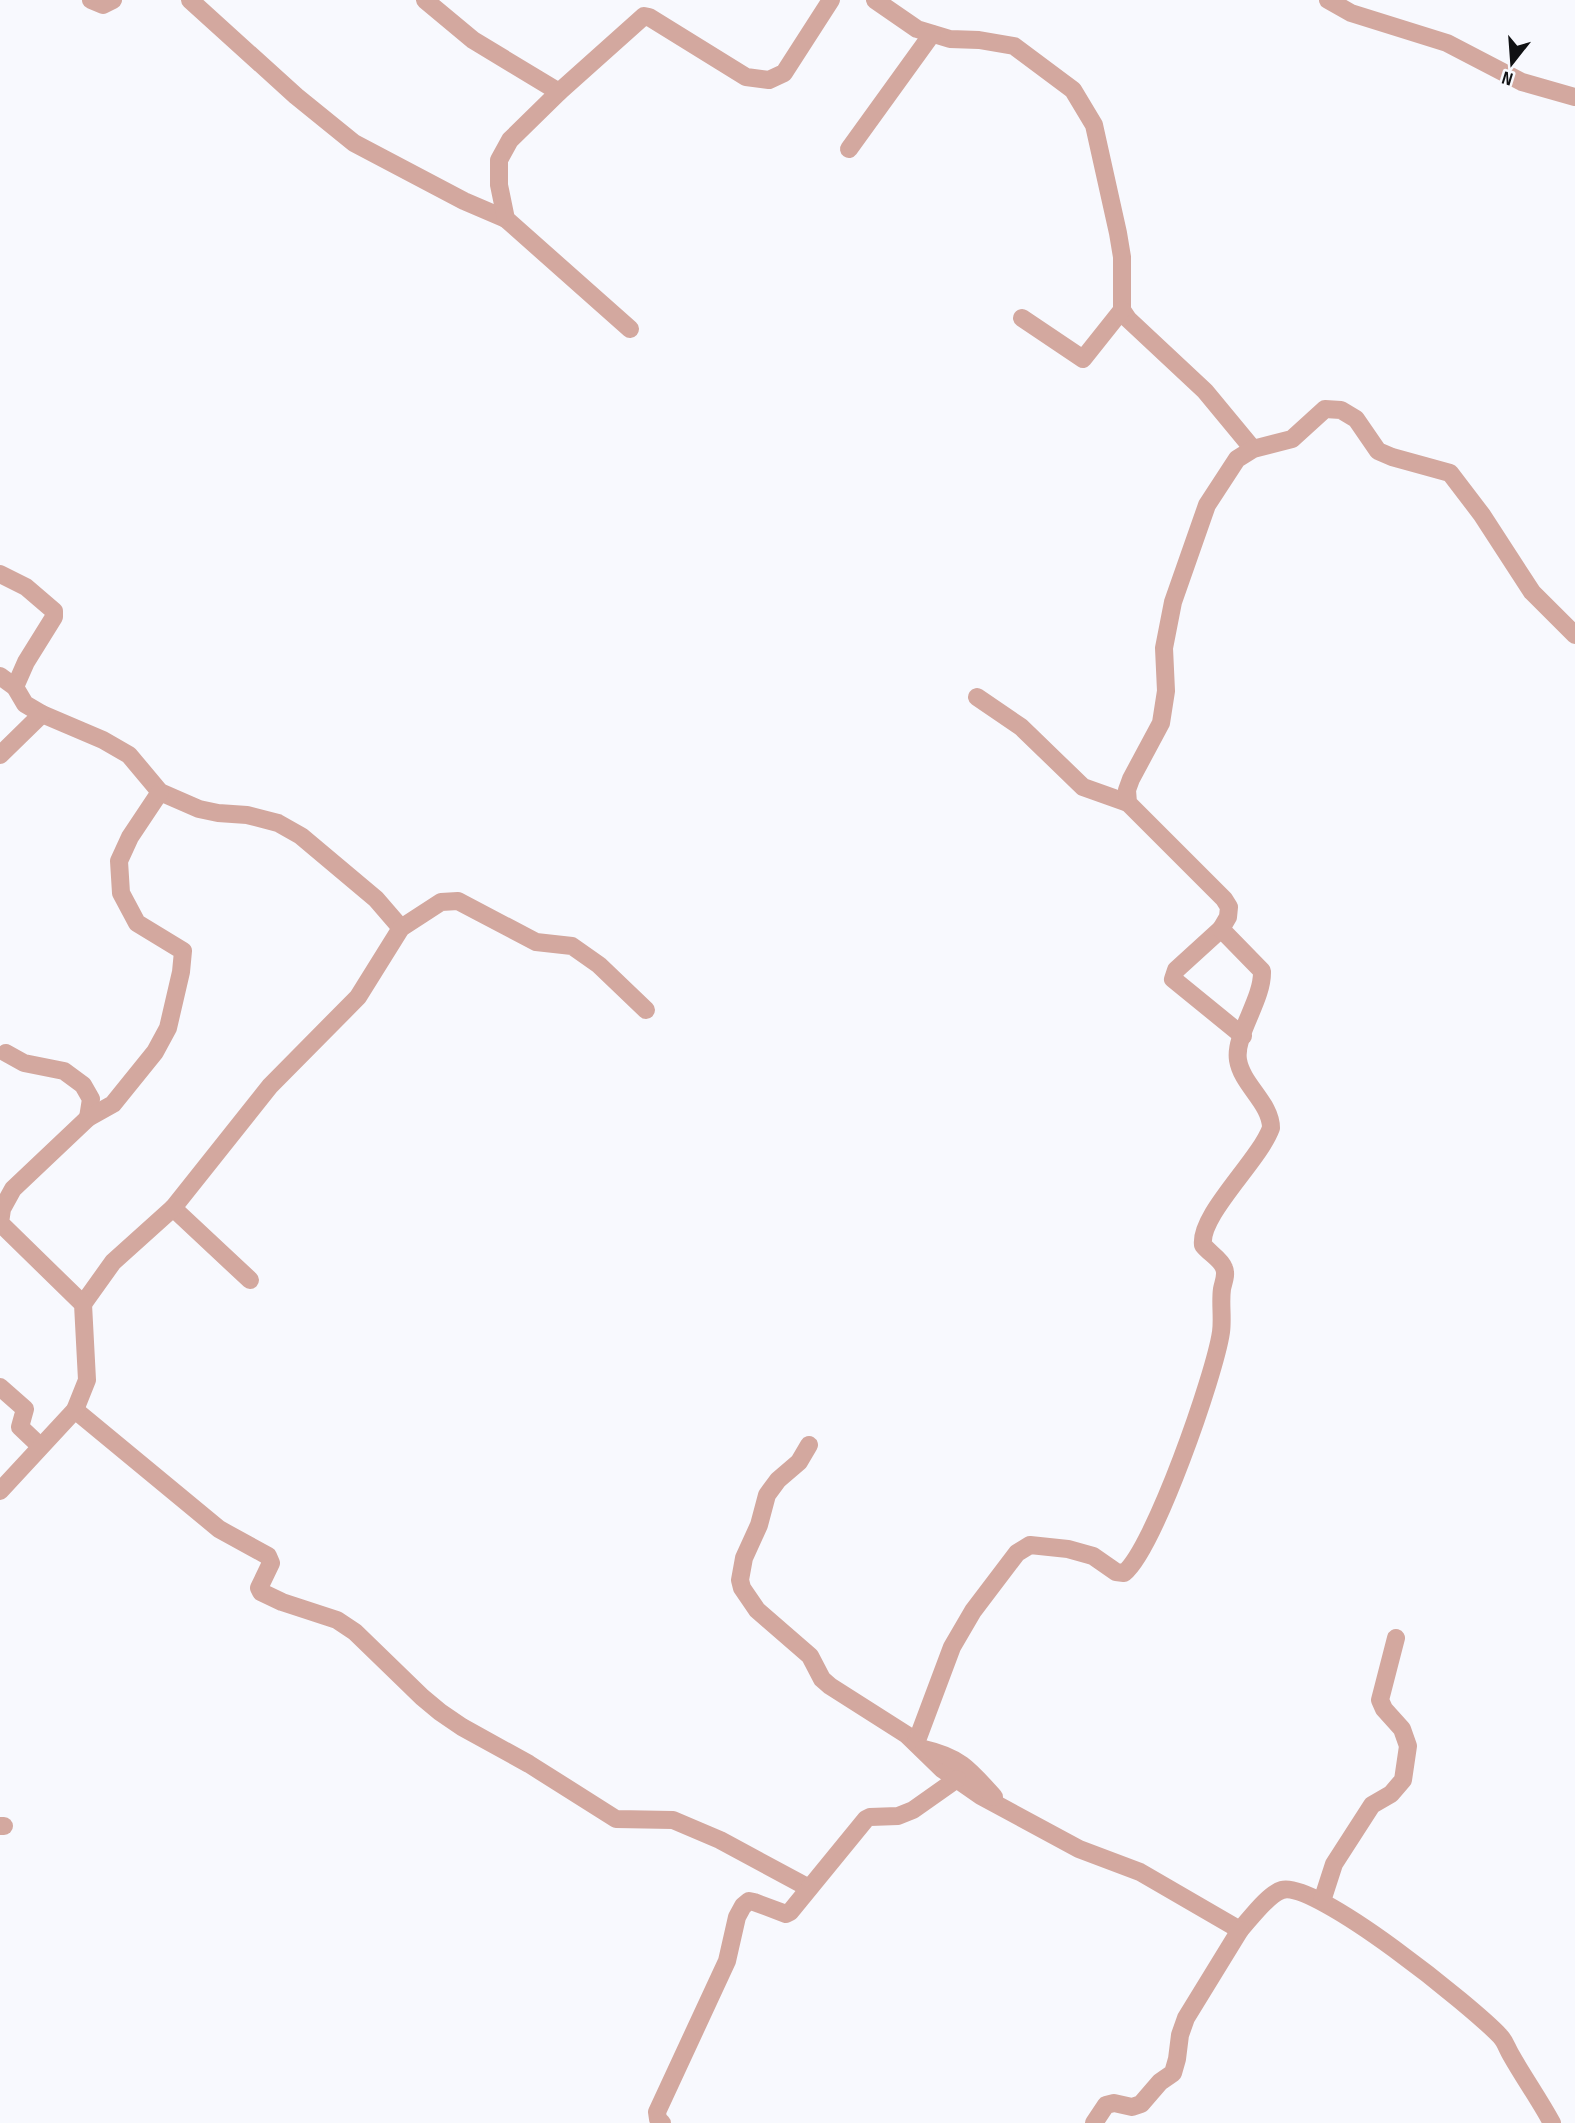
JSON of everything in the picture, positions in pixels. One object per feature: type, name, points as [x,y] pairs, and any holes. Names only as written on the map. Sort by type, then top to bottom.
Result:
[{"type":"street","points":[[91,0],[103,5],[113,0]]},
{"type":"street","points":[[190,0],[296,96],[354,143],[464,201],[506,219],[630,329]]},
{"type":"street","points":[[425,0],[473,40],[559,92]]},
{"type":"street","points":[[506,219],[499,185],[499,160],[510,140],[644,16],[746,77],[769,80],[784,73],[831,0]]},
{"type":"street","points":[[875,0],[917,29],[950,39],[979,40],[1014,46],[1073,90],[1094,125],[1097,138],[1122,257],[1122,310],[1128,320],[1205,391],[1254,449]]},
{"type":"street","points":[[1328,0],[1352,13],[1447,43],[1522,82],[1575,97]]},
{"type":"street","points":[[849,149],[932,33]]},
{"type":"street","points":[[1022,318],[1083,359],[1122,310]]},
{"type":"street","points":[[1128,803],[1127,790],[1131,779],[1161,723],[1166,691],[1164,648],[1173,602],[1208,505],[1237,459],[1254,449],[1292,439],[1325,409],[1341,410],[1356,419],[1378,451],[1450,473],[1482,515],[1532,592],[1575,635]]},
{"type":"street","points":[[0,574],[26,587],[54,611],[54,617],[26,662],[7,681],[25,704],[129,755],[160,792],[199,809],[247,815],[278,823],[301,836],[376,899],[401,928]]},
{"type":"street","points":[[976,696],[1021,727],[1083,787],[1128,803],[1224,899],[1229,907],[1221,929],[1176,970],[1173,979],[1242,1035]]},
{"type":"street","points":[[0,755],[42,714]]},
{"type":"street","points":[[83,1304],[0,1223],[2,1209],[13,1189],[88,1118],[113,1104],[155,1052],[168,1028],[183,951],[137,923],[121,893],[119,861],[130,837],[160,792]]},
{"type":"street","points":[[0,1490],[75,1410],[87,1380],[83,1304],[113,1262],[173,1208],[270,1086],[358,996],[401,928],[441,902],[458,901],[531,940],[577,949],[600,965],[646,1010]]},
{"type":"street","points":[[918,1746],[952,1647],[973,1611],[1017,1553],[1030,1545],[1068,1549],[1093,1556],[1116,1572],[1124,1573],[1131,1567],[1149,1537],[1187,1442],[1215,1358],[1221,1330],[1224,1266],[1203,1245],[1204,1228],[1270,1128],[1268,1115],[1241,1071],[1237,1058],[1242,1035],[1259,991],[1262,971],[1221,929]]},
{"type":"street","points":[[6,1053],[24,1063],[64,1071],[83,1085],[91,1099],[88,1118]]},
{"type":"street","points":[[173,1208],[250,1280]]},
{"type":"street","points":[[0,1387],[24,1409],[20,1427],[40,1446]]},
{"type":"street","points":[[75,1410],[219,1529],[268,1556],[271,1563],[263,1576],[259,1588],[261,1592],[282,1602],[330,1617],[355,1632],[422,1697],[462,1727],[529,1764],[616,1819],[673,1820],[720,1840],[809,1888]]},
{"type":"street","points":[[808,1445],[799,1462],[778,1480],[767,1494],[759,1525],[744,1558],[740,1580],[742,1588],[757,1610],[810,1656],[822,1679],[830,1686],[907,1735],[942,1769],[981,1796],[1079,1849],[1140,1872],[1240,1930]]},
{"type":"street","points":[[1322,1901],[1334,1864],[1372,1805],[1391,1794],[1403,1780],[1408,1746],[1402,1729],[1384,1709],[1380,1700],[1396,1638]]},
{"type":"street","points":[[918,1746],[945,1754],[960,1762],[1006,1810]]},
{"type":"street","points":[[662,2123],[657,2112],[727,1961],[732,1933],[743,1906],[749,1901],[786,1914],[790,1912],[868,1818],[898,1816],[913,1810],[957,1779]]},
{"type":"street","points":[[1094,2123],[1106,2105],[1114,2103],[1132,2107],[1141,2104],[1160,2082],[1173,2073],[1186,2018],[1240,1930],[1258,1909],[1283,1889],[1291,1889],[1322,1901],[1386,1943],[1503,2038],[1552,2123]]}]
